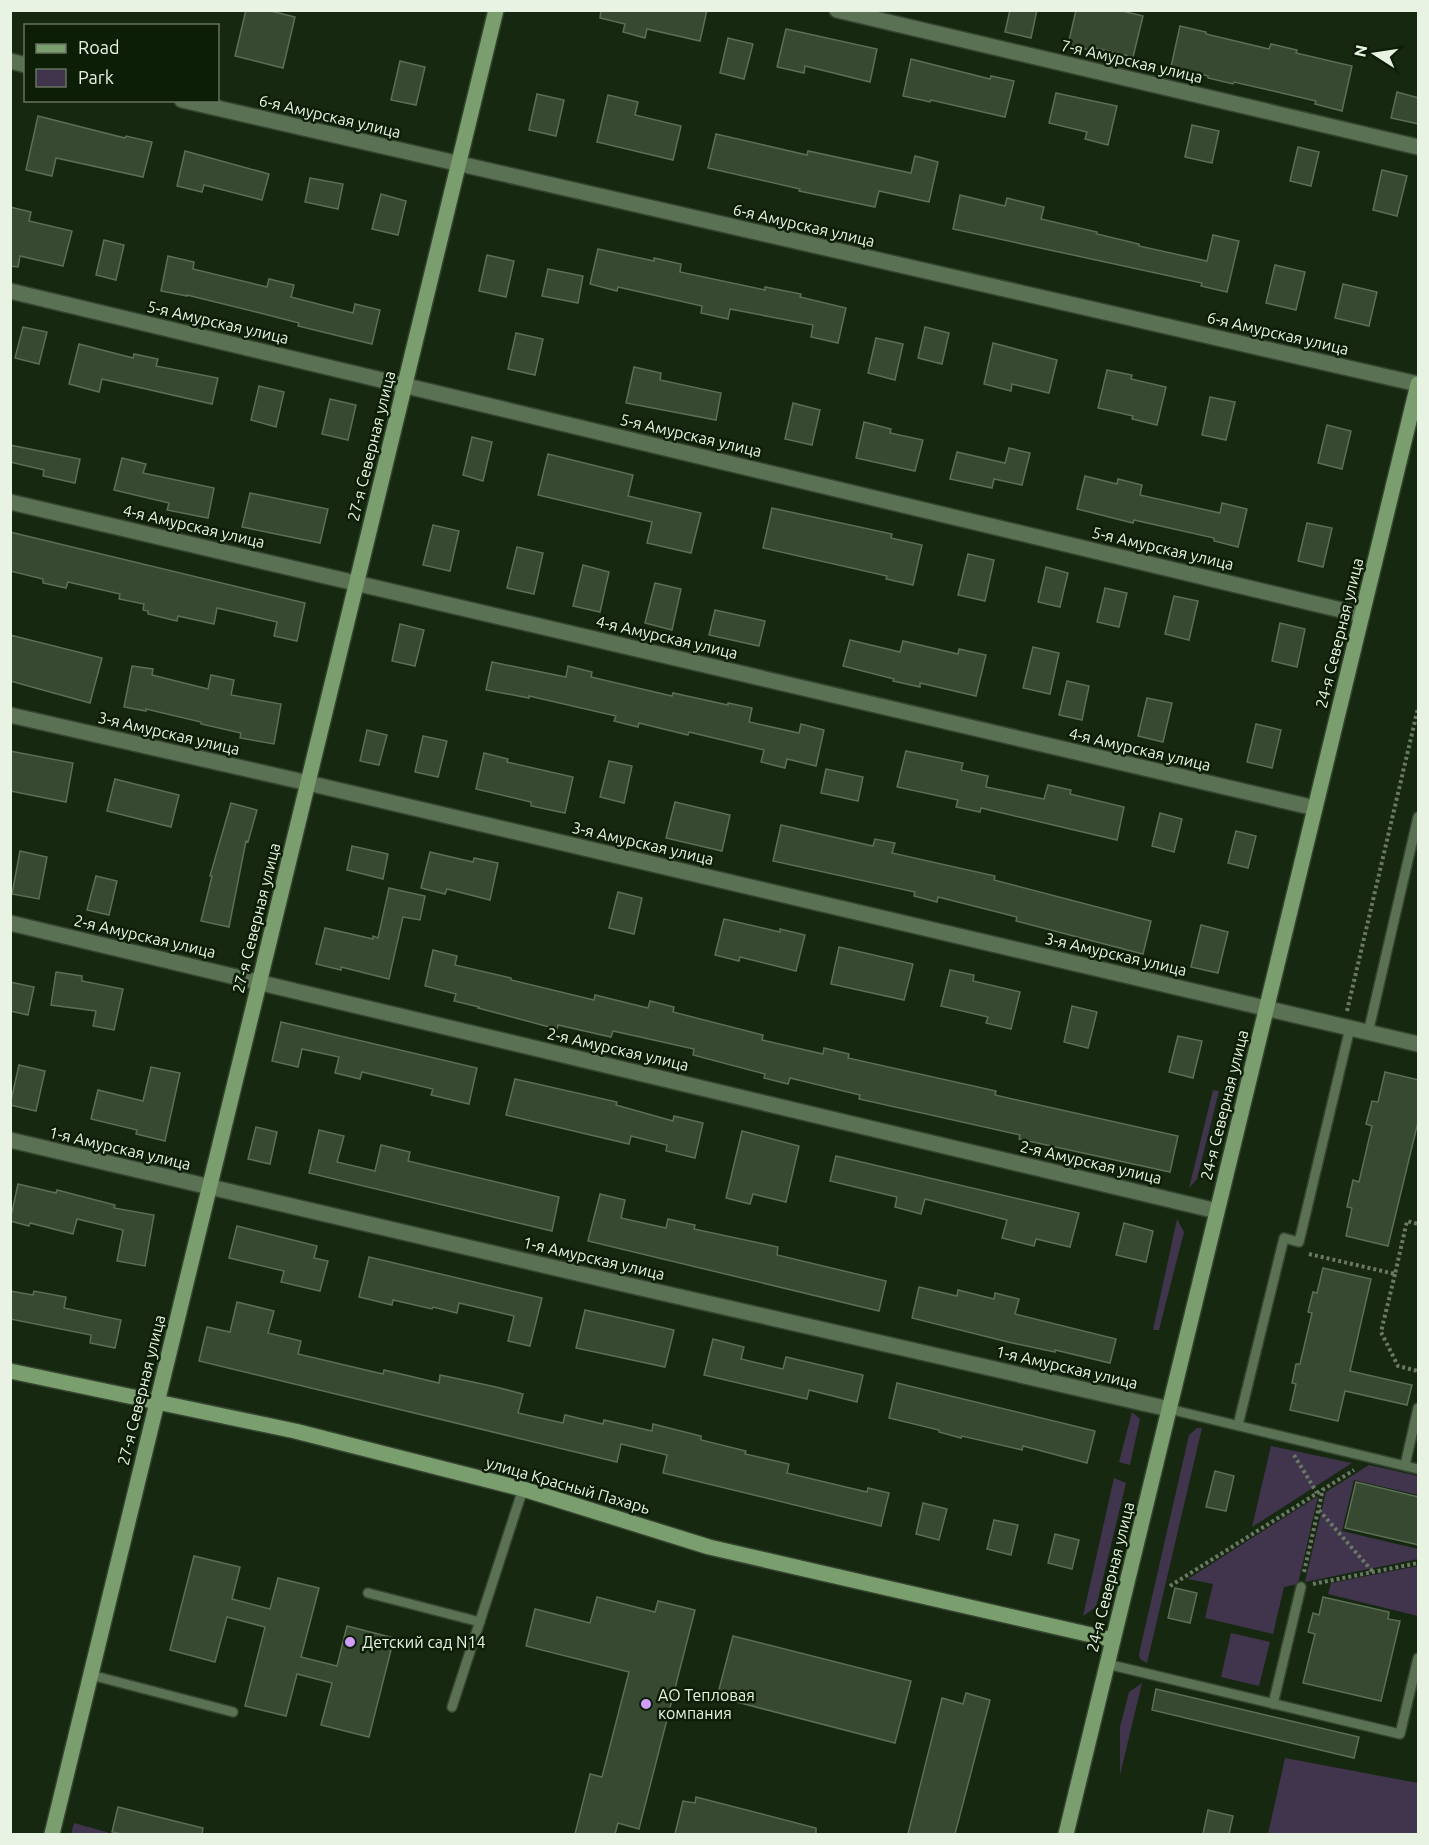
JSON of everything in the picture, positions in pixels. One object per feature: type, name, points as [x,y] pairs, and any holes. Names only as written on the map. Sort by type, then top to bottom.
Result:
[{"type":"street","name":"27-я Северная улица","points":[[52,1834],[496,10]]},
{"type":"street","name":"7-я Амурская улица","points":[[837,10],[1419,147]]},
{"type":"street","name":"6-я Амурская улица","points":[[191,102],[1418,384]]},
{"type":"street","name":"5-я Амурская улица","points":[[10,291],[1362,615]]},
{"type":"street","name":"24-я Северная улица","points":[[1066,1834],[1418,384]]},
{"type":"street","name":"4-я Амурская улица","points":[[10,502],[1315,808]]},
{"type":"street","name":"3-я Амурская улица","points":[[10,716],[308,783],[1419,1044]]},
{"type":"street","name":"2-я Амурская улица","points":[[10,923],[1217,1211]]},
{"type":"street","name":"1-я Амурская улица","points":[[10,1140],[1169,1409]]},
{"type":"street","name":"улица Красный Пахарь","points":[[10,1371],[295,1431],[523,1489],[709,1547],[1113,1640]]},
{"type":"lane","points":[[1368,1033],[1419,817]]},
{"type":"lane","points":[[1238,1425],[1284,1238],[1299,1242],[1350,1028]]},
{"type":"lane","points":[[1405,1465],[1419,1408]]},
{"type":"lane","points":[[1169,1409],[1419,1469]]},
{"type":"lane","points":[[452,1707],[523,1489]]},
{"type":"lane","points":[[1273,1704],[1300,1587]]},
{"type":"lane","points":[[368,1593],[480,1622]]},
{"type":"lane","points":[[1107,1664],[1400,1734],[1419,1658]]},
{"type":"lane","points":[[91,1675],[233,1712]]},
{"type":"path","points":[[1347,1011],[1419,708]]},
{"type":"path","points":[[1419,1224],[1407,1221],[1381,1332],[1398,1366],[1419,1371]]},
{"type":"path","points":[[1282,1248],[1395,1274]]},
{"type":"path","points":[[1282,1436],[1317,1492]]},
{"type":"path","points":[[1170,1586],[1373,1458]]},
{"type":"path","points":[[1323,1489],[1300,1587],[1419,1563]]},
{"type":"path","points":[[1318,1509],[1374,1572]]},
{"type":"green space","points":[[1213,1090],[1219,1091],[1197,1179],[1189,1188]]},
{"type":"green space","points":[[1177,1219],[1184,1232],[1159,1330],[1153,1330]]},
{"type":"green space","points":[[1132,1412],[1140,1419],[1130,1465],[1119,1462]]},
{"type":"green space","points":[[1197,1428],[1202,1428],[1147,1663],[1140,1659],[1139,1654],[1189,1435]]},
{"type":"green space","points":[[1271,1446],[1352,1463],[1252,1527]]},
{"type":"green space","points":[[1369,1465],[1418,1476],[1418,1495],[1354,1480],[1342,1531],[1418,1549],[1418,1559],[1305,1582],[1326,1492]]},
{"type":"green space","points":[[1114,1478],[1126,1483],[1096,1607],[1083,1616]]},
{"type":"green space","points":[[1318,1496],[1298,1584],[1284,1587],[1273,1634],[1205,1618],[1213,1584],[1188,1579]]},
{"type":"green space","points":[[1418,1566],[1418,1616],[1328,1594],[1331,1583]]},
{"type":"green space","points":[[1231,1633],[1270,1642],[1259,1686],[1221,1677]]},
{"type":"green space","points":[[1142,1683],[1120,1775],[1120,1727],[1129,1692]]},
{"type":"green space","points":[[1285,1758],[1418,1783],[1418,1834],[1268,1834]]},
{"type":"green space","points":[[74,1823],[110,1833],[110,1834],[71,1834]]},
{"type":"building","points":[[246,10],[267,10],[295,17],[283,68],[235,56]]},
{"type":"building","points":[[601,10],[707,10],[700,41],[647,29],[645,38],[623,32],[625,24],[600,18]]},
{"type":"building","points":[[1010,10],[1037,10],[1031,38],[1005,32]]},
{"type":"building","points":[[1076,10],[1118,10],[1143,16],[1133,57],[1095,48],[1094,51],[1068,45]]},
{"type":"building","points":[[1180,26],[1269,49],[1271,44],[1297,50],[1296,53],[1352,66],[1342,111],[1315,104],[1316,101],[1234,82],[1233,84],[1171,67]]},
{"type":"building","points":[[786,29],[877,49],[870,82],[805,66],[804,73],[777,67]]},
{"type":"building","points":[[728,38],[753,44],[744,79],[720,73]]},
{"type":"building","points":[[911,59],[990,79],[991,76],[1014,81],[1005,117],[903,96]]},
{"type":"building","points":[[400,61],[425,67],[416,105],[391,100]]},
{"type":"building","points":[[1397,92],[1419,98],[1419,124],[1391,118]]},
{"type":"building","points":[[1056,93],[1117,106],[1108,145],[1085,139],[1087,132],[1049,123]]},
{"type":"building","points":[[537,94],[564,100],[556,136],[529,130]]},
{"type":"building","points":[[608,95],[638,102],[635,115],[681,126],[673,160],[597,142]]},
{"type":"building","points":[[38,116],[125,138],[126,136],[152,142],[143,177],[56,158],[52,176],[26,170]]},
{"type":"building","points":[[1192,125],[1219,131],[1212,163],[1185,157]]},
{"type":"building","points":[[716,134],[807,155],[808,151],[911,173],[915,156],[938,162],[929,202],[879,191],[875,207],[708,168]]},
{"type":"building","points":[[1298,147],[1319,152],[1311,186],[1290,181]]},
{"type":"building","points":[[185,151],[269,174],[262,200],[204,185],[202,192],[177,186]]},
{"type":"building","points":[[1382,170],[1407,176],[1397,216],[1373,210]]},
{"type":"building","points":[[310,178],[343,184],[338,209],[305,202]]},
{"type":"building","points":[[381,194],[406,201],[398,235],[372,229]]},
{"type":"building","points":[[960,195],[1005,206],[1007,198],[1044,207],[1041,219],[1097,232],[1097,234],[1139,244],[1139,246],[1207,261],[1213,235],[1239,241],[1227,292],[1201,286],[1202,283],[953,229]]},
{"type":"building","points":[[10,207],[31,212],[29,221],[72,231],[63,266],[20,256],[18,267],[10,266]]},
{"type":"building","points":[[104,240],[124,245],[116,280],[96,275]]},
{"type":"building","points":[[598,249],[654,261],[654,258],[681,264],[680,272],[765,290],[765,287],[801,294],[800,297],[846,308],[838,343],[811,337],[813,325],[730,309],[728,319],[701,313],[702,306],[618,287],[617,291],[590,284]]},
{"type":"building","points":[[487,255],[514,261],[506,297],[479,291]]},
{"type":"building","points":[[168,256],[194,262],[193,269],[267,287],[269,279],[294,285],[291,297],[353,313],[355,304],[380,310],[372,344],[298,326],[299,323],[260,313],[161,291]]},
{"type":"building","points":[[1275,265],[1305,272],[1296,310],[1266,303]]},
{"type":"building","points":[[548,269],[583,276],[578,303],[542,296]]},
{"type":"building","points":[[1343,284],[1377,292],[1369,326],[1335,318]]},
{"type":"building","points":[[23,327],[47,332],[39,364],[15,358]]},
{"type":"building","points":[[925,327],[949,333],[942,364],[918,358]]},
{"type":"building","points":[[516,333],[543,339],[535,375],[508,369]]},
{"type":"building","points":[[876,338],[903,344],[895,380],[868,373]]},
{"type":"building","points":[[993,343],[1057,360],[1049,393],[1012,384],[1011,391],[984,384]]},
{"type":"building","points":[[79,344],[133,358],[134,354],[158,359],[156,366],[218,378],[212,404],[102,379],[99,392],[69,384]]},
{"type":"building","points":[[634,367],[661,373],[660,380],[721,393],[716,420],[626,403]]},
{"type":"building","points":[[1107,370],[1132,375],[1131,379],[1166,387],[1157,425],[1132,419],[1133,416],[1098,408]]},
{"type":"building","points":[[259,386],[284,392],[276,427],[251,420]]},
{"type":"building","points":[[1210,397],[1235,402],[1226,440],[1202,435]]},
{"type":"building","points":[[330,399],[356,405],[348,440],[322,434]]},
{"type":"building","points":[[793,403],[820,410],[812,445],[785,439]]},
{"type":"building","points":[[864,422],[891,429],[890,433],[923,440],[915,471],[856,458]]},
{"type":"building","points":[[1327,425],[1351,431],[1342,469],[1318,463]]},
{"type":"building","points":[[472,437],[492,442],[483,481],[463,475]]},
{"type":"building","points":[[10,445],[80,459],[75,483],[43,476],[44,470],[10,462]]},
{"type":"building","points":[[1009,448],[1030,453],[1022,485],[994,479],[992,488],[950,479],[957,452],[1005,463]]},
{"type":"building","points":[[548,454],[633,475],[628,496],[701,513],[691,553],[647,543],[652,522],[538,495]]},
{"type":"building","points":[[122,458],[146,464],[143,473],[214,488],[208,518],[167,510],[169,503],[114,490]]},
{"type":"building","points":[[1085,476],[1117,484],[1118,479],[1142,485],[1140,495],[1220,513],[1222,503],[1247,509],[1238,547],[1214,541],[1214,538],[1134,520],[1133,523],[1077,509]]},
{"type":"building","points":[[250,493],[328,509],[320,543],[242,527]]},
{"type":"building","points":[[772,508],[892,534],[891,538],[922,545],[913,585],[886,579],[887,576],[763,548]]},
{"type":"building","points":[[1307,523],[1332,528],[1323,567],[1298,561]]},
{"type":"building","points":[[433,525],[459,531],[450,571],[423,565]]},
{"type":"building","points":[[10,532],[305,603],[297,641],[274,636],[277,622],[217,608],[214,624],[178,616],[177,621],[148,614],[148,611],[143,610],[144,604],[119,599],[120,594],[68,582],[66,588],[43,583],[43,579],[10,571]]},
{"type":"building","points":[[517,547],[543,553],[534,594],[507,588]]},
{"type":"building","points":[[968,554],[994,560],[985,601],[958,595]]},
{"type":"building","points":[[583,565],[609,572],[600,612],[573,606]]},
{"type":"building","points":[[1046,567],[1068,573],[1060,607],[1038,602]]},
{"type":"building","points":[[655,583],[681,589],[672,630],[645,623]]},
{"type":"building","points":[[1105,588],[1127,593],[1119,627],[1097,622]]},
{"type":"building","points":[[1174,596],[1198,601],[1189,640],[1165,634]]},
{"type":"building","points":[[715,610],[765,621],[759,646],[709,635]]},
{"type":"building","points":[[1280,623],[1305,629],[1297,667],[1272,661]]},
{"type":"building","points":[[400,624],[424,630],[415,666],[392,661]]},
{"type":"building","points":[[10,635],[102,658],[90,703],[10,681]]},
{"type":"building","points":[[850,640],[900,652],[903,641],[958,654],[959,649],[986,655],[976,696],[920,683],[920,687],[893,681],[894,679],[843,666]]},
{"type":"building","points":[[1033,647],[1059,653],[1050,694],[1023,688]]},
{"type":"building","points":[[492,662],[566,677],[568,666],[592,672],[591,677],[672,696],[673,693],[752,708],[749,722],[799,733],[801,724],[824,730],[816,766],[787,759],[785,768],[761,762],[764,750],[689,732],[688,735],[639,723],[638,727],[614,721],[616,716],[529,696],[529,698],[486,690]]},
{"type":"building","points":[[132,666],[153,669],[152,675],[208,689],[211,675],[234,680],[231,695],[281,704],[274,744],[240,738],[241,733],[201,724],[201,722],[146,709],[146,711],[124,707]]},
{"type":"building","points":[[1067,681],[1089,686],[1082,720],[1059,715]]},
{"type":"building","points":[[1147,698],[1172,703],[1163,742],[1138,736]]},
{"type":"building","points":[[1256,724],[1281,730],[1272,768],[1247,762]]},
{"type":"building","points":[[367,730],[387,735],[379,765],[360,761]]},
{"type":"building","points":[[423,736],[447,741],[438,777],[415,772]]},
{"type":"building","points":[[10,751],[73,763],[66,802],[10,791]]},
{"type":"building","points":[[906,751],[963,763],[961,770],[988,776],[986,787],[1044,799],[1048,785],[1071,790],[1070,794],[1124,807],[1117,840],[981,808],[980,812],[956,807],[958,800],[897,787]]},
{"type":"building","points":[[484,753],[508,759],[507,762],[573,777],[565,813],[531,806],[531,802],[476,789]]},
{"type":"building","points":[[609,761],[632,766],[624,803],[600,797]]},
{"type":"building","points":[[826,769],[863,777],[858,801],[821,793]]},
{"type":"building","points":[[115,779],[179,795],[171,827],[107,811]]},
{"type":"building","points":[[675,802],[730,815],[722,851],[666,838]]},
{"type":"building","points":[[231,803],[257,810],[248,842],[246,841],[229,927],[201,921],[212,876],[210,876]]},
{"type":"building","points":[[1160,813],[1182,819],[1174,852],[1152,846]]},
{"type":"building","points":[[781,825],[873,846],[875,839],[895,843],[892,853],[995,876],[994,880],[1151,921],[1143,954],[1016,921],[1017,917],[938,897],[937,902],[914,896],[915,892],[773,861]]},
{"type":"building","points":[[1236,831],[1256,836],[1248,868],[1228,863]]},
{"type":"building","points":[[352,846],[388,854],[383,879],[347,870]]},
{"type":"building","points":[[20,851],[47,857],[39,899],[12,894]]},
{"type":"building","points":[[430,852],[473,862],[474,858],[498,863],[490,900],[447,889],[445,894],[421,888]]},
{"type":"building","points":[[96,876],[117,881],[109,915],[87,910]]},
{"type":"building","points":[[389,888],[425,896],[420,920],[403,917],[389,979],[341,967],[341,970],[316,964],[325,928],[373,939],[373,936],[378,938]]},
{"type":"building","points":[[618,892],[642,898],[634,934],[609,928]]},
{"type":"building","points":[[724,919],[780,932],[780,929],[805,935],[796,971],[740,957],[739,961],[715,955]]},
{"type":"building","points":[[1201,925],[1228,932],[1218,973],[1191,967]]},
{"type":"building","points":[[839,947],[913,964],[904,1000],[831,984]]},
{"type":"building","points":[[433,950],[457,956],[455,965],[511,978],[511,980],[594,1000],[595,995],[648,1008],[650,1001],[674,1007],[673,1012],[763,1035],[762,1040],[823,1054],[824,1048],[849,1054],[848,1058],[996,1091],[995,1095],[1178,1136],[1170,1172],[1019,1139],[1020,1135],[859,1099],[860,1095],[790,1078],[788,1084],[764,1078],[765,1074],[693,1055],[694,1049],[613,1031],[611,1037],[558,1025],[557,1029],[454,1001],[456,994],[425,986]]},
{"type":"building","points":[[950,970],[974,975],[973,981],[1020,992],[1011,1029],[986,1023],[988,1017],[941,1006]]},
{"type":"building","points":[[56,972],[82,976],[82,981],[123,989],[114,1030],[93,1026],[96,1011],[51,1005]]},
{"type":"building","points":[[10,982],[34,987],[28,1015],[10,1011]]},
{"type":"building","points":[[1072,1006],[1097,1012],[1088,1048],[1064,1042]]},
{"type":"building","points":[[281,1022],[477,1068],[469,1104],[431,1095],[433,1089],[362,1072],[360,1079],[335,1073],[339,1057],[302,1049],[298,1067],[272,1061]]},
{"type":"building","points":[[1178,1036],[1202,1041],[1193,1078],[1169,1072]]},
{"type":"building","points":[[19,1065],[45,1071],[36,1111],[10,1105]]},
{"type":"building","points":[[151,1067],[180,1073],[165,1141],[136,1134],[137,1130],[91,1119],[98,1090],[143,1101]]},
{"type":"building","points":[[1385,1072],[1419,1080],[1419,1118],[1388,1246],[1346,1236],[1352,1208],[1347,1207],[1353,1180],[1359,1182],[1372,1126],[1366,1124],[1372,1101],[1378,1102]]},
{"type":"building","points":[[515,1079],[617,1102],[616,1105],[673,1121],[674,1116],[703,1123],[695,1158],[666,1151],[667,1145],[631,1136],[629,1144],[506,1115]]},
{"type":"building","points":[[256,1127],[277,1132],[270,1164],[248,1159]]},
{"type":"building","points":[[319,1130],[344,1136],[337,1162],[375,1171],[381,1145],[410,1152],[408,1161],[559,1197],[552,1231],[309,1173]]},
{"type":"building","points":[[742,1131],[799,1146],[786,1202],[753,1194],[750,1204],[726,1198]]},
{"type":"building","points":[[836,1156],[1079,1213],[1070,1247],[1036,1239],[1034,1246],[1002,1238],[1007,1220],[925,1199],[921,1214],[895,1207],[897,1197],[830,1181]]},
{"type":"building","points":[[18,1184],[56,1193],[57,1190],[115,1205],[114,1208],[154,1215],[145,1266],[117,1261],[123,1230],[77,1219],[73,1234],[30,1223],[29,1226],[10,1221]]},
{"type":"building","points":[[600,1194],[625,1200],[621,1218],[666,1228],[668,1219],[695,1225],[694,1229],[778,1247],[777,1255],[886,1281],[879,1311],[588,1241]]},
{"type":"building","points":[[1124,1223],[1153,1231],[1146,1262],[1116,1255]]},
{"type":"building","points":[[237,1226],[317,1246],[314,1258],[328,1261],[320,1291],[281,1282],[284,1271],[229,1258]]},
{"type":"building","points":[[369,1257],[542,1298],[530,1346],[508,1341],[514,1316],[459,1303],[457,1313],[393,1300],[392,1305],[359,1297]]},
{"type":"building","points":[[1323,1268],[1371,1279],[1350,1371],[1412,1385],[1407,1405],[1345,1391],[1338,1421],[1290,1410],[1296,1384],[1292,1383],[1296,1364],[1300,1364],[1312,1313],[1308,1312],[1313,1292],[1317,1293]]},
{"type":"building","points":[[919,1287],[957,1296],[958,1290],[994,1299],[995,1293],[1019,1299],[1015,1314],[1116,1339],[1110,1363],[1008,1342],[912,1318]]},
{"type":"building","points":[[10,1291],[33,1295],[34,1291],[66,1297],[64,1308],[121,1320],[115,1348],[90,1343],[91,1335],[10,1319]]},
{"type":"building","points":[[237,1302],[274,1311],[268,1333],[301,1341],[298,1354],[383,1374],[384,1370],[439,1383],[440,1375],[496,1387],[523,1394],[518,1413],[563,1423],[565,1415],[603,1424],[604,1420],[652,1431],[653,1424],[701,1436],[701,1440],[746,1451],[745,1454],[789,1464],[787,1473],[867,1492],[868,1488],[889,1493],[881,1526],[663,1473],[667,1455],[621,1444],[617,1462],[199,1361],[207,1327],[230,1332]]},
{"type":"building","points":[[585,1310],[674,1330],[665,1367],[576,1348]]},
{"type":"building","points":[[713,1339],[744,1347],[741,1359],[783,1369],[786,1357],[863,1375],[857,1402],[809,1390],[807,1399],[704,1375]]},
{"type":"building","points":[[897,1383],[1095,1431],[1087,1463],[1023,1446],[1022,1450],[962,1436],[961,1438],[939,1432],[939,1430],[889,1418]]},
{"type":"building","points":[[1215,1471],[1234,1476],[1226,1511],[1206,1507]]},
{"type":"building","points":[[1356,1482],[1419,1497],[1419,1545],[1345,1528]]},
{"type":"building","points":[[923,1503],[947,1509],[939,1540],[916,1534]]},
{"type":"building","points":[[994,1520],[1018,1525],[1011,1555],[987,1549]]},
{"type":"building","points":[[1055,1534],[1079,1540],[1072,1569],[1048,1563]]},
{"type":"building","points":[[194,1556],[240,1567],[232,1599],[270,1609],[278,1578],[319,1588],[301,1657],[337,1666],[347,1626],[394,1638],[369,1737],[321,1725],[332,1683],[297,1674],[286,1716],[245,1706],[265,1627],[227,1617],[215,1662],[170,1650]]},
{"type":"building","points":[[1175,1588],[1197,1593],[1190,1623],[1168,1618]]},
{"type":"building","points":[[597,1597],[655,1612],[658,1601],[695,1610],[639,1829],[618,1823],[615,1834],[575,1834],[590,1774],[602,1777],[629,1672],[526,1646],[535,1609],[590,1623]]},
{"type":"building","points":[[1323,1597],[1389,1612],[1388,1619],[1400,1621],[1381,1701],[1303,1683],[1315,1634],[1308,1632],[1313,1613],[1319,1615]]},
{"type":"building","points":[[733,1636],[911,1681],[895,1743],[717,1697]]},
{"type":"building","points":[[1156,1689],[1359,1737],[1354,1758],[1152,1710]]},
{"type":"building","points":[[966,1693],[990,1700],[955,1834],[908,1834],[942,1698],[963,1704]]},
{"type":"building","points":[[696,1797],[816,1828],[816,1834],[675,1834],[683,1801],[695,1803]]},
{"type":"building","points":[[118,1807],[203,1828],[202,1834],[112,1832]]},
{"type":"building","points":[[1208,1810],[1233,1816],[1229,1834],[1203,1834]]},
{"type":"place","name":"Детский сад N14","points":[[350,1642]]},
{"type":"place","name":"АО Тепловая компания","points":[[646,1704]]}]
